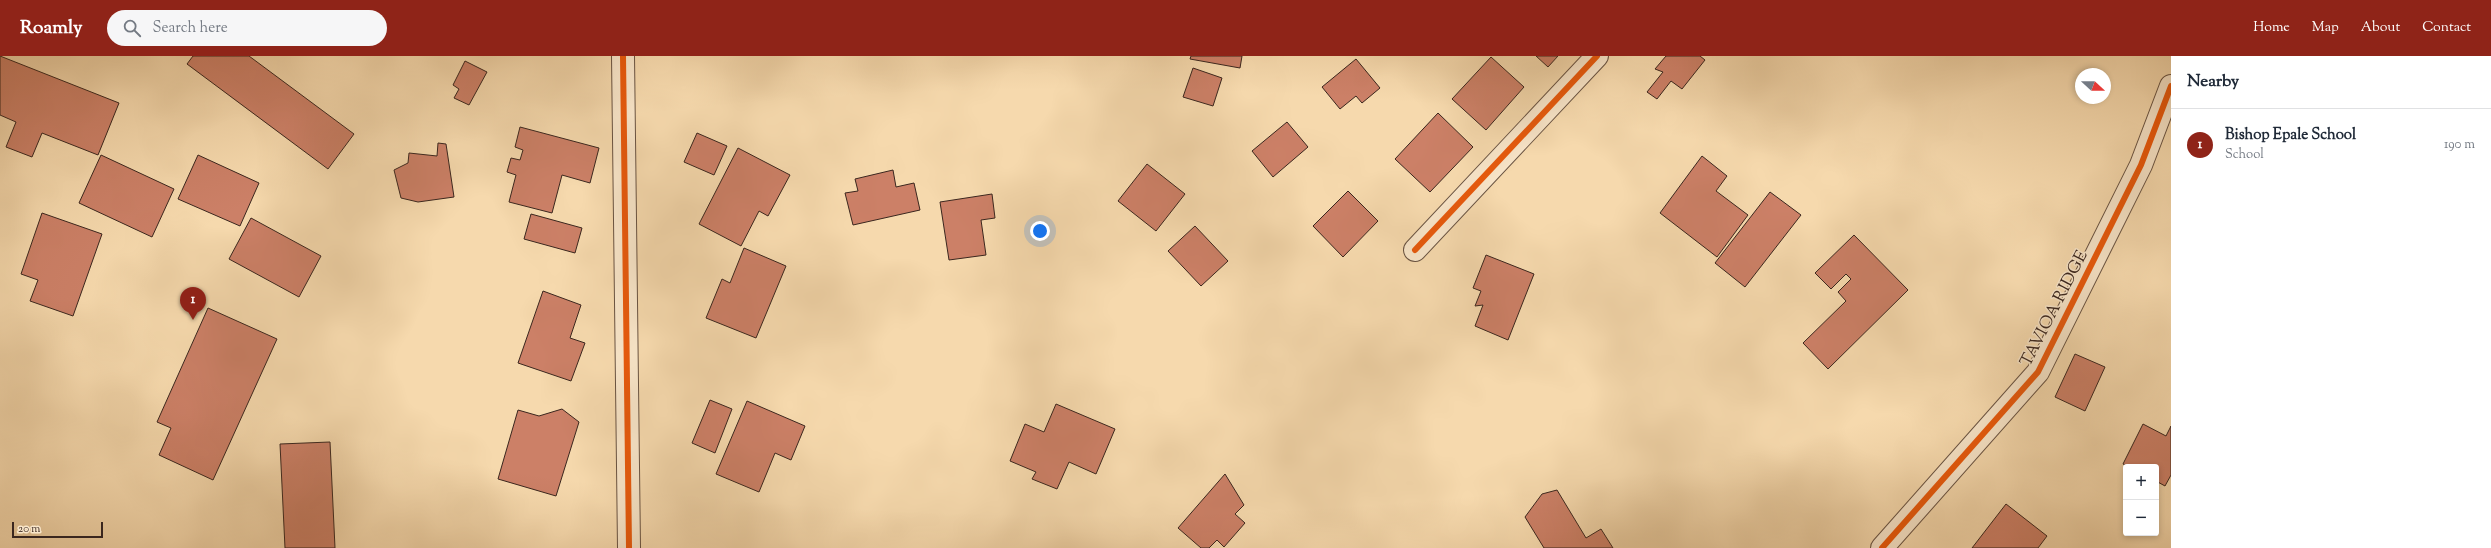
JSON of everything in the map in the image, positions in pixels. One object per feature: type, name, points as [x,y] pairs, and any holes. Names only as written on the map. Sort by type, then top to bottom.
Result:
[{"type":"street","points":[[623,56],[628,548]]},
{"type":"street","points":[[1415,250],[1597,56]]},
{"type":"street","name":"TAVIOA RIDGE","points":[[1882,548],[2038,372],[2141,165],[2171,86]]},
{"type":"building","points":[[0,56],[119,103],[98,155],[42,133],[32,157],[6,147],[16,122],[0,115]]},
{"type":"building","points":[[193,56],[249,56],[354,134],[328,169],[187,64]]},
{"type":"building","points":[[1191,56],[1242,56],[1240,68],[1190,59]]},
{"type":"building","points":[[1536,56],[1558,56],[1548,67]]},
{"type":"building","points":[[1666,56],[1700,56],[1705,60],[1682,89],[1671,81],[1657,99],[1647,92],[1663,72],[1655,69]]},
{"type":"building","points":[[1491,57],[1524,87],[1486,130],[1452,99]]},
{"type":"building","points":[[1356,59],[1380,88],[1362,103],[1356,96],[1340,109],[1322,87]]},
{"type":"building","points":[[465,61],[487,72],[469,105],[454,98],[459,89],[453,85]]},
{"type":"building","points":[[1193,68],[1222,78],[1213,106],[1183,97]]},
{"type":"building","points":[[1438,113],[1473,147],[1430,192],[1395,159]]},
{"type":"building","points":[[1287,122],[1308,147],[1273,177],[1252,151]]},
{"type":"building","points":[[520,127],[599,148],[590,183],[562,175],[552,213],[509,202],[516,175],[507,172],[511,158],[520,160],[523,150],[515,147]]},
{"type":"building","points":[[697,133],[727,146],[714,175],[684,162]]},
{"type":"building","points":[[438,143],[446,144],[454,197],[418,202],[401,198],[394,170],[408,163],[409,153],[437,156]]},
{"type":"building","points":[[738,148],[790,175],[768,216],[759,211],[741,246],[699,224]]},
{"type":"building","points":[[101,155],[174,189],[152,237],[79,203]]},
{"type":"building","points":[[198,155],[259,183],[240,226],[178,199]]},
{"type":"building","points":[[1702,156],[1727,176],[1716,191],[1748,215],[1717,257],[1660,213]]},
{"type":"building","points":[[1147,164],[1185,194],[1156,231],[1118,201]]},
{"type":"building","points":[[893,170],[896,187],[914,183],[920,210],[853,225],[845,193],[858,191],[855,179]]},
{"type":"building","points":[[1348,191],[1378,221],[1343,257],[1313,226]]},
{"type":"building","points":[[1770,192],[1801,215],[1745,287],[1715,263]]},
{"type":"building","points":[[992,194],[995,218],[981,220],[986,255],[949,260],[940,202]]},
{"type":"building","points":[[42,213],[102,234],[73,316],[30,301],[38,280],[21,274]]},
{"type":"building","points":[[531,214],[582,228],[575,253],[524,239]]},
{"type":"building","points":[[251,218],[321,256],[299,297],[229,259]]},
{"type":"building","points":[[1195,226],[1228,261],[1201,286],[1168,251]]},
{"type":"building","points":[[1854,235],[1908,290],[1828,369],[1803,343],[1846,301],[1838,292],[1851,279],[1846,274],[1831,289],[1815,273]]},
{"type":"building","points":[[744,248],[786,266],[756,338],[706,318],[722,279],[730,283]]},
{"type":"building","points":[[1486,255],[1534,274],[1508,340],[1475,326],[1483,305],[1475,306],[1481,291],[1473,288]]},
{"type":"building","points":[[543,291],[581,305],[570,338],[585,343],[571,381],[518,363]]},
{"type":"building","points":[[208,308],[277,339],[213,480],[159,455],[171,428],[157,422]]},
{"type":"building","points":[[2075,354],[2105,367],[2085,411],[2055,397]]},
{"type":"building","points":[[710,400],[732,409],[715,453],[692,443]]},
{"type":"building","points":[[747,401],[805,426],[791,460],[775,453],[759,492],[716,474]]},
{"type":"building","points":[[1056,404],[1115,429],[1096,474],[1069,462],[1057,489],[1032,479],[1036,472],[1010,461],[1025,424],[1044,432]]},
{"type":"building","points":[[562,409],[579,422],[556,496],[498,479],[518,410],[539,416]]},
{"type":"building","points":[[2143,424],[2166,436],[2171,426],[2171,475],[2165,486],[2159,483],[2159,464],[2123,464]]},
{"type":"building","points":[[330,442],[335,548],[285,548],[280,444]]},
{"type":"building","points":[[1225,474],[1244,505],[1235,514],[1245,523],[1224,547],[1217,540],[1209,548],[1201,548],[1178,528]]},
{"type":"building","points":[[1557,490],[1586,538],[1601,529],[1613,548],[1544,548],[1525,517],[1542,494]]},
{"type":"building","points":[[2006,504],[2047,536],[2038,548],[1972,548]]},
{"type":"cycle path","points":[[623,56],[629,548]]},
{"type":"cycle path","points":[[1415,250],[1597,56]]},
{"type":"cycle path","points":[[1882,548],[2038,372],[2141,165],[2171,86]]},
{"type":"place","name":"Bishop Epale School","points":[[193,320]]}]
